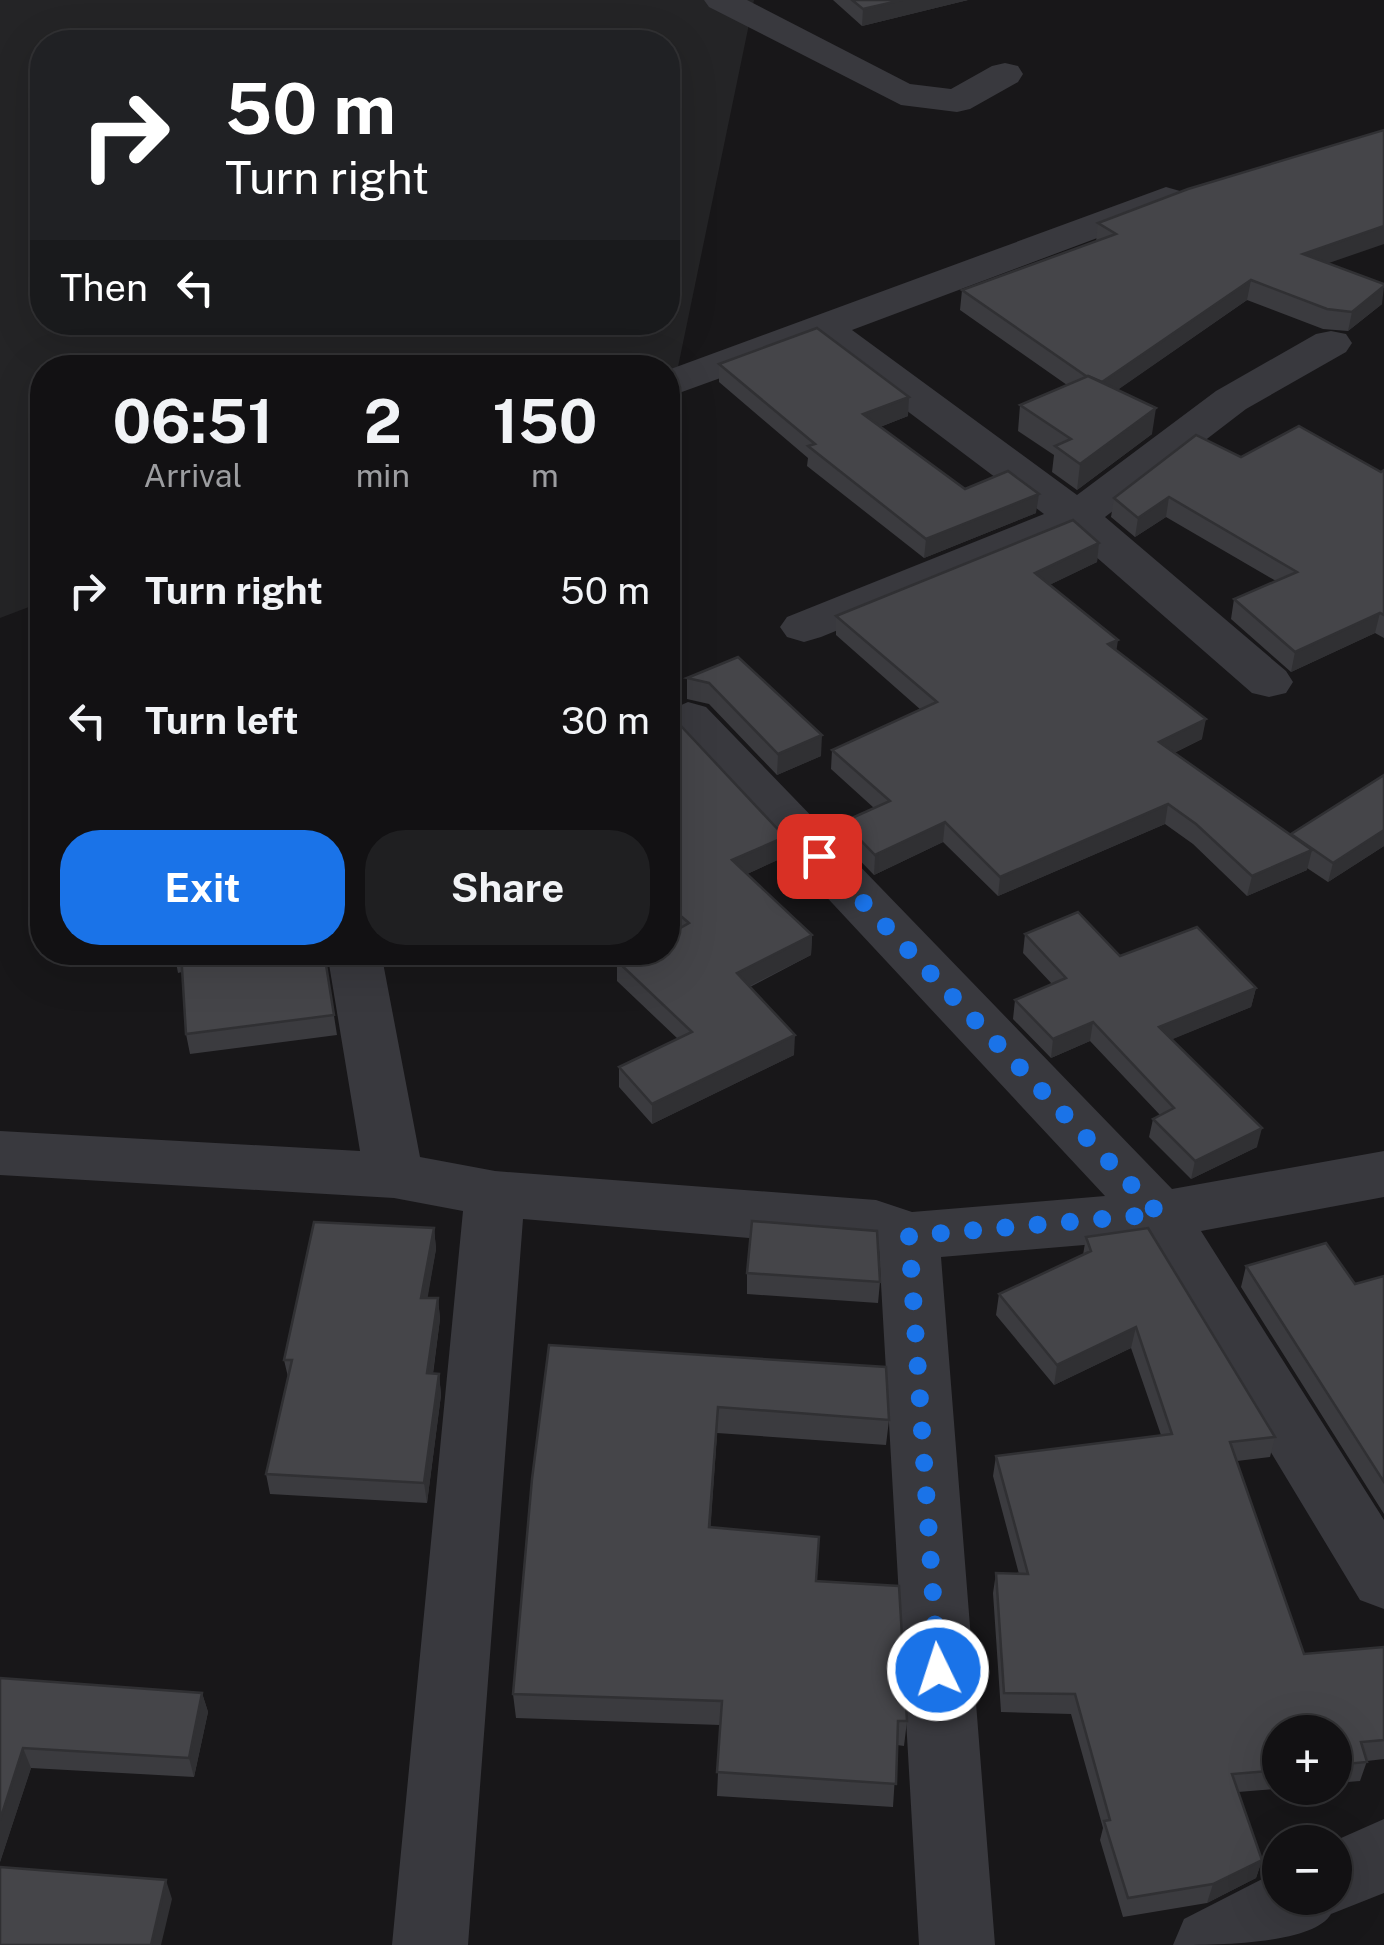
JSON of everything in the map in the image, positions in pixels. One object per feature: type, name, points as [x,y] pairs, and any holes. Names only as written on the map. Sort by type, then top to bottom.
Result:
[{"type":"street","points":[[721,0],[901,94],[956,101],[1005,74]]},
{"type":"street","points":[[680,380],[1206,186]]},
{"type":"street","points":[[825,329],[1078,517],[1269,682]]},
{"type":"street","points":[[804,628],[1078,517],[1231,400],[1331,343]]},
{"type":"street","points":[[688,718],[1159,1214],[1384,1579]]},
{"type":"street","points":[[356,965],[394,1175]]},
{"type":"street","points":[[0,1153],[394,1175],[495,1194],[876,1223],[909,1236],[1159,1214],[1384,1174]]},
{"type":"street","points":[[430,1945],[495,1194]]},
{"type":"street","points":[[909,1236],[957,1945]]},
{"type":"street","points":[[1352,1871],[1384,1854]]},
{"type":"street","points":[[1210,1945],[1268,1915]]},
{"type":"shaded area","points":[[0,0],[754,0],[680,357],[30,355],[30,607],[0,618]]},
{"type":"building","points":[[852,0],[902,0],[863,9]]},
{"type":"building","points":[[1384,130],[1384,226],[1303,254],[1384,284],[1352,312],[1327,309],[1251,280],[1102,382],[1086,376],[962,290],[1116,234],[1098,223],[1188,189]]},
{"type":"building","points":[[817,328],[909,397],[863,414],[965,489],[1008,471],[1039,494],[926,539],[808,446],[815,444],[719,364]]},
{"type":"building","points":[[1088,376],[1156,408],[1080,464],[1055,446],[1071,439],[1020,405]]},
{"type":"building","points":[[1299,426],[1381,472],[1384,470],[1384,615],[1380,613],[1295,652],[1234,599],[1297,572],[1169,497],[1138,518],[1114,498],[1196,435],[1241,457]]},
{"type":"building","points":[[1073,520],[1099,543],[1035,573],[1118,640],[1108,644],[1206,719],[1159,742],[1312,850],[1252,876],[1196,824],[1168,804],[1000,877],[945,822],[875,855],[843,822],[890,801],[832,750],[937,702],[836,616]]},
{"type":"building","points":[[738,657],[822,735],[778,754],[709,683],[687,678]]},
{"type":"building","points":[[680,726],[785,837],[732,860],[812,935],[737,973],[795,1035],[652,1104],[619,1067],[692,1032],[621,965],[680,965],[680,928],[689,923],[680,915]]},
{"type":"building","points":[[1384,775],[1384,830],[1333,863],[1291,834]]},
{"type":"building","points":[[1078,912],[1120,956],[1197,927],[1256,988],[1159,1027],[1262,1128],[1195,1161],[1153,1119],[1174,1108],[1093,1022],[1053,1039],[1015,1000],[1066,978],[1025,934]]},
{"type":"building","points":[[182,965],[326,965],[334,1015],[186,1034]]},
{"type":"building","points":[[752,1221],[877,1231],[880,1282],[747,1273]]},
{"type":"building","points":[[314,1222],[434,1228],[421,1298],[438,1298],[427,1373],[439,1374],[424,1483],[266,1474],[292,1360],[284,1360]]},
{"type":"building","points":[[1148,1228],[1275,1437],[1230,1442],[1304,1654],[1384,1647],[1384,1740],[1361,1742],[1367,1762],[1352,1763],[1352,1715],[1262,1715],[1262,1772],[1232,1774],[1262,1860],[1213,1884],[1128,1898],[1104,1821],[1110,1820],[1075,1694],[1004,1693],[996,1573],[1028,1574],[996,1456],[1172,1434],[1136,1327],[1057,1365],[999,1294],[1091,1251],[1086,1237]]},
{"type":"building","points":[[1326,1243],[1355,1284],[1384,1276],[1384,1482],[1246,1266]]},
{"type":"building","points":[[549,1345],[886,1367],[889,1420],[718,1407],[709,1527],[819,1537],[816,1581],[899,1586],[907,1721],[898,1721],[896,1784],[717,1772],[722,1701],[513,1694],[532,1479]]},
{"type":"building","points":[[0,1678],[202,1693],[189,1758],[23,1748],[0,1820]]},
{"type":"building","points":[[0,1867],[166,1880],[151,1945],[0,1945]]},
{"type":"route","points":[[819,856],[1159,1214],[909,1236],[938,1670]]}]
